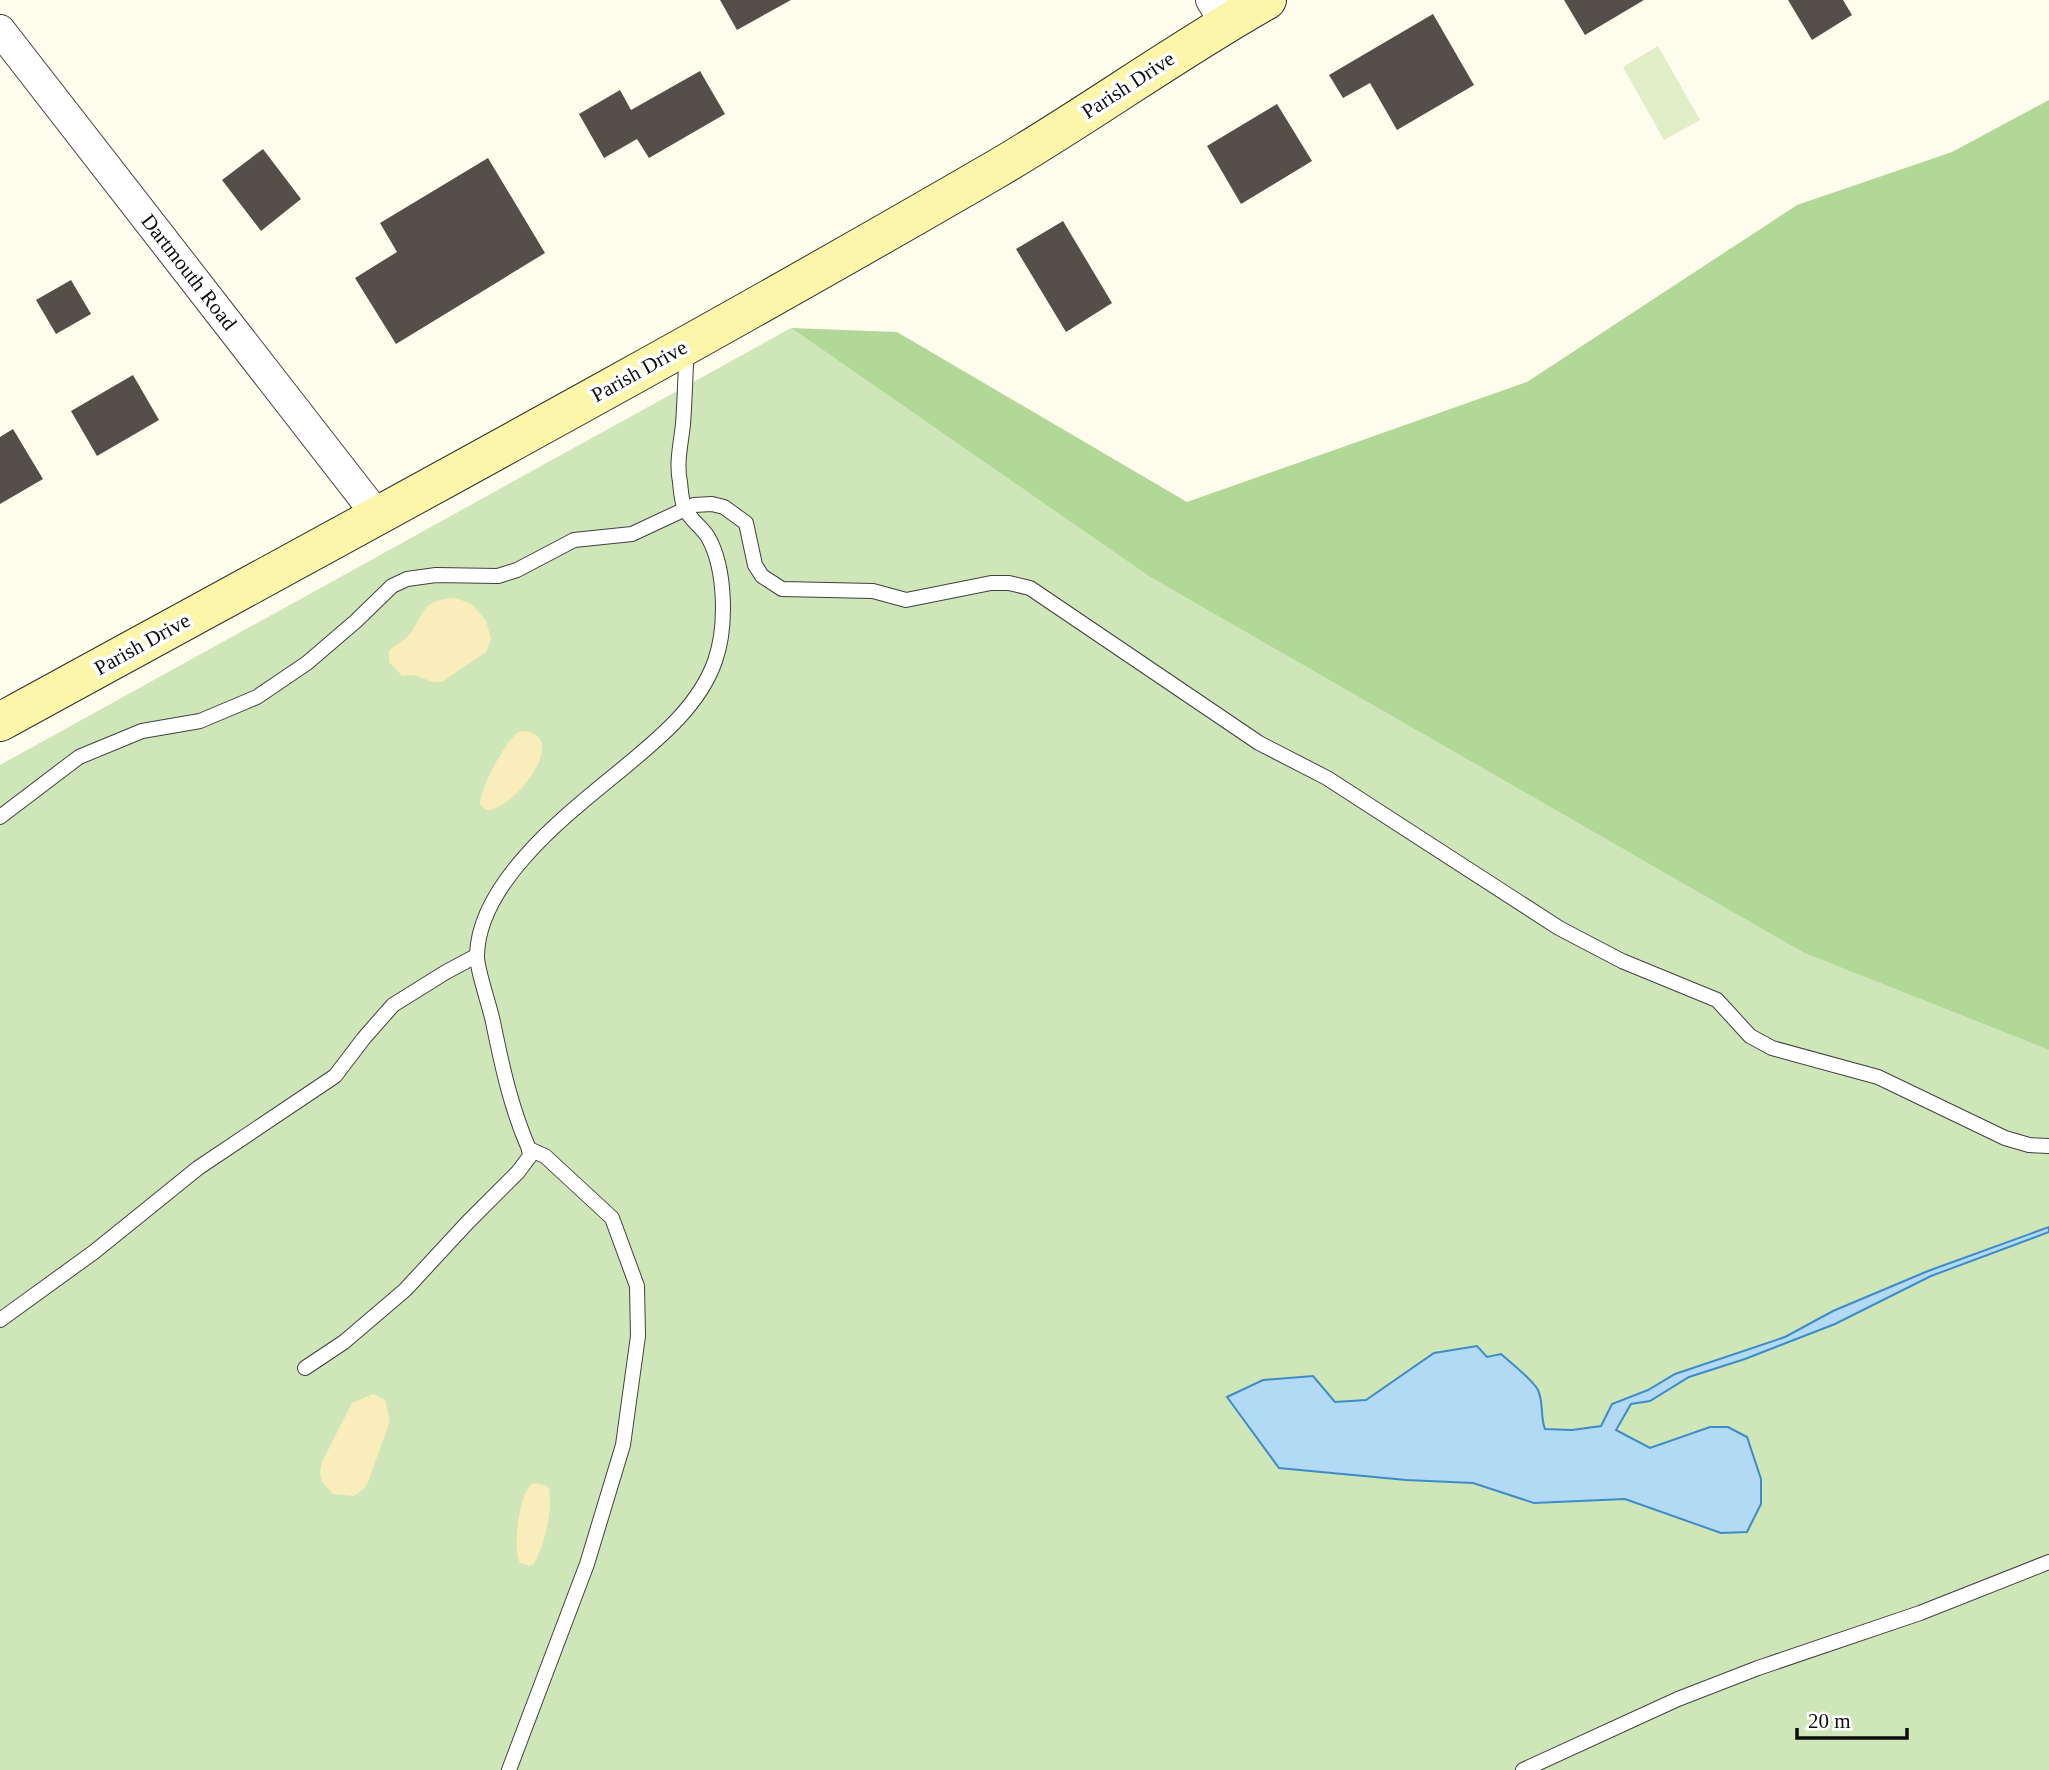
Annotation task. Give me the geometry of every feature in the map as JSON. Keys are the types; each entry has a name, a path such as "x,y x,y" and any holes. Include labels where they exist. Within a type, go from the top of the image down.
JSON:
{"street":[{"name":"Parish Drive","path":"0,722 687,344 997,169 1218,12 1266,0"},
{"name":"Dartmouth Road","path":"0,30 377,515"}],"lane":[{"path":"305,1368 344,1342 405,1290 518,1172 530,1156 517,1123 476,956 484,921 504,881 571,811 645,750 682,714 702,689 715,662 722,636 723,607 716,552 706,534 685,509 678,459 687,344"},
{"path":"0,817 79,757 142,731 200,721 257,697 307,663 392,586 423,576 498,576 517,570 574,540 632,534 694,505 712,504 724,507 746,523 754,565 762,576 782,589 863,590 906,600 991,583 1009,583 1030,588 1259,743 1327,778 1559,928 1622,961 1717,1000 1750,1036 1772,1048 1878,1077 2005,1138 2049,1146"},
{"path":"0,1320 94,1252 198,1168 335,1076 394,1005 476,956"},
{"path":"509,1770 569,1613 609,1494 623,1445 638,1336 637,1286 612,1218 545,1156 529,1149"},
{"path":"1523,1770 1678,1699 1758,1668 1920,1613 2049,1562"}],"green space":[{"path":"1658,46 1700,120 1664,140 1623,67"},
{"path":"2049,100 2049,1050 1804,953 1150,577 791,328 897,332 1187,502 1527,382 1797,205 1952,152"},
{"path":"791,328 1150,577 1804,953 2049,1050 2049,1770 0,1770 0,765"}],"sand":[{"path":"455,598 472,604 486,621 491,639 486,652 442,682 433,682 414,675 402,676 389,662 389,651 408,636 430,604"},
{"path":"521,731 536,735 542,745 541,758 523,787 497,808 486,810 480,804 489,776 509,742"},
{"path":"373,1394 385,1400 390,1421 368,1482 364,1489 354,1496 333,1494 322,1482 322,1462 352,1403"},
{"path":"533,1483 549,1488 550,1507 542,1546 534,1564 529,1566 520,1563 517,1533 524,1497"}],"water":[{"path":"2049,1227 2049,1232 1931,1276 1835,1324 1745,1359 1689,1377 1650,1401 1631,1404 1616,1430 1650,1448 1710,1427 1728,1427 1747,1437 1761,1479 1761,1504 1747,1532 1721,1533 1625,1499 1534,1503 1473,1483 1406,1480 1279,1468 1227,1397 1263,1380 1313,1376 1335,1402 1366,1400 1434,1353 1477,1346 1487,1357 1501,1354 1535,1386 1540,1395 1545,1429 1572,1430 1601,1426 1612,1404 1648,1390 1675,1374 1785,1337 1833,1311 1928,1271"}],"building":[{"path":"720,0 791,0 737,30"},
{"path":"1564,0 1644,0 1585,35"},
{"path":"1788,0 1843,0 1852,15 1812,40"},
{"path":"1433,14 1474,85 1397,130 1370,83 1343,98 1329,75"},
{"path":"700,71 725,114 649,158 637,139 604,158 579,114 620,90 631,110"},
{"path":"1277,104 1312,161 1241,204 1207,146"},
{"path":"263,149 301,199 261,231 222,180"},
{"path":"488,158 545,253 396,344 355,278 397,252 380,223"},
{"path":"1063,221 1112,303 1066,332 1016,249"},
{"path":"71,280 91,314 56,334 36,300"},
{"path":"133,375 159,420 97,456 71,411"},
{"path":"13,429 43,479 0,504 0,437"}]}
